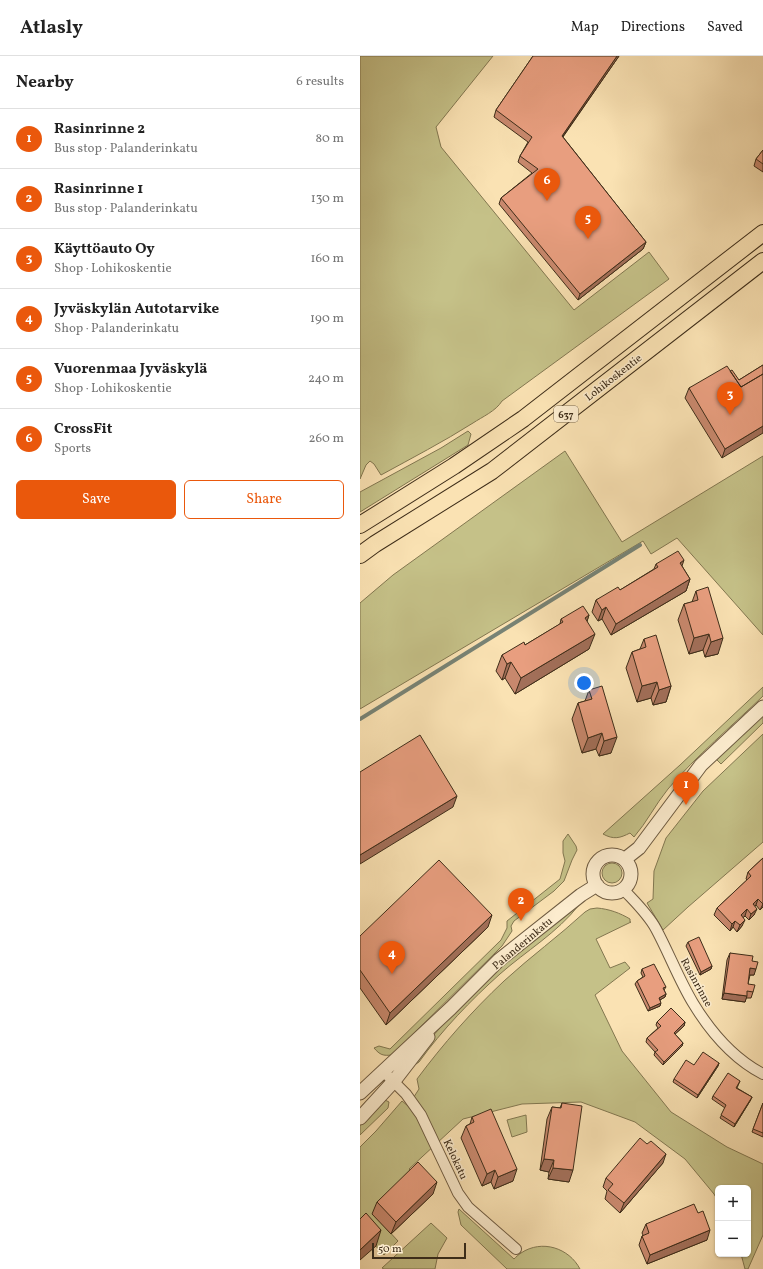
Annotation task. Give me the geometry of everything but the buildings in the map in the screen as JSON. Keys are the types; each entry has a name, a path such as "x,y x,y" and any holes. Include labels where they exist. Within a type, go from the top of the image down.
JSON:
{"main road":[{"name":"Lohikoskentie","path":"360,525 454,466 523,419 763,233"},
{"name":"Lohikoskentie","path":"360,555 492,471 763,261"}],"street":[{"path":"625,859 639,848 701,765 763,707"},
{"path":"612,855 625,859 628,863 631,874 630,880 623,889 618,892 607,892 597,885 594,880 594,869 600,859 612,855"},
{"name":"Palanderinkatu","path":"360,1093 451,1008 499,960 578,896 597,885"},
{"name":"Rasinrinne","path":"623,889 640,906 656,928 692,1003 707,1024 734,1054 763,1074"},
{"name":"Palanderinkatu","path":"360,1118 394,1081 451,1008"},
{"name":"Kelokatu","path":"383,1071 406,1094 421,1114 458,1193 468,1207 516,1249"}],"shaded area":[{"path":"360,56 493,56 436,127 441,147 574,310 649,252 669,279 502,401 489,414 381,475 374,464 370,461 366,465 360,479"},
{"path":"468,431 471,434 468,445 360,512 360,492 441,448"},
{"path":"565,451 622,542 763,456 763,635 677,538 651,554 643,541 360,709 360,603 393,575"},
{"path":"763,687 763,696 702,753 668,789 634,837 630,833 617,838 603,834 680,765"},
{"path":"763,715 763,723 721,764 716,759"},
{"path":"763,734 763,842 663,930 647,903 653,899 654,871 666,838 703,791"},
{"path":"568,834 577,850 564,881 554,891 514,921 511,926 512,931 502,946 392,1055 384,1055 378,1052 374,1048 379,1046 390,1049 501,940 507,928 507,921 560,879 565,861 563,841"},
{"path":"612,863 619,866 622,873 619,880 612,883 605,880 602,873 605,866"},
{"path":"578,903 579,905 561,924 478,994 447,1027 416,1064 414,1061 424,1046 469,995 499,966"},
{"path":"590,909 606,909 630,919 631,922 596,939 610,968 625,962 630,968 595,995 622,1051 671,1112 727,1147 763,1164 763,1235 748,1269 745,1269 742,1257 751,1257 751,1185 715,1185 715,1196 685,1159 635,1122 581,1102 522,1104 463,1119 409,1169 414,1174 373,1214 398,1241 384,1255 360,1229 360,1147 402,1101 408,1106 419,1089 417,1079 469,1016 514,972"},
{"path":"385,1100 389,1102 388,1108 360,1135 360,1125"},
{"path":"526,1115 527,1132 512,1137 507,1120"},
{"path":"459,1209 514,1259 529,1249 546,1246 562,1251 575,1262 580,1269 507,1269 461,1225 458,1212"},
{"path":"431,1223 447,1238 438,1254 435,1269 382,1268"}],"waterway":[{"path":"360,719 640,545"}],"place":[{"name":"CrossFit","path":"547,201"},
{"name":"Vuorenmaa Jyväskylä","path":"588,239"},
{"name":"Käyttöauto Oy","path":"730,415"},
{"name":"Rasinrinne 2","path":"686,805"},
{"name":"Rasinrinne 1","path":"521,921"},
{"name":"Jyväskylän Autotarvike","path":"392,974"}]}
